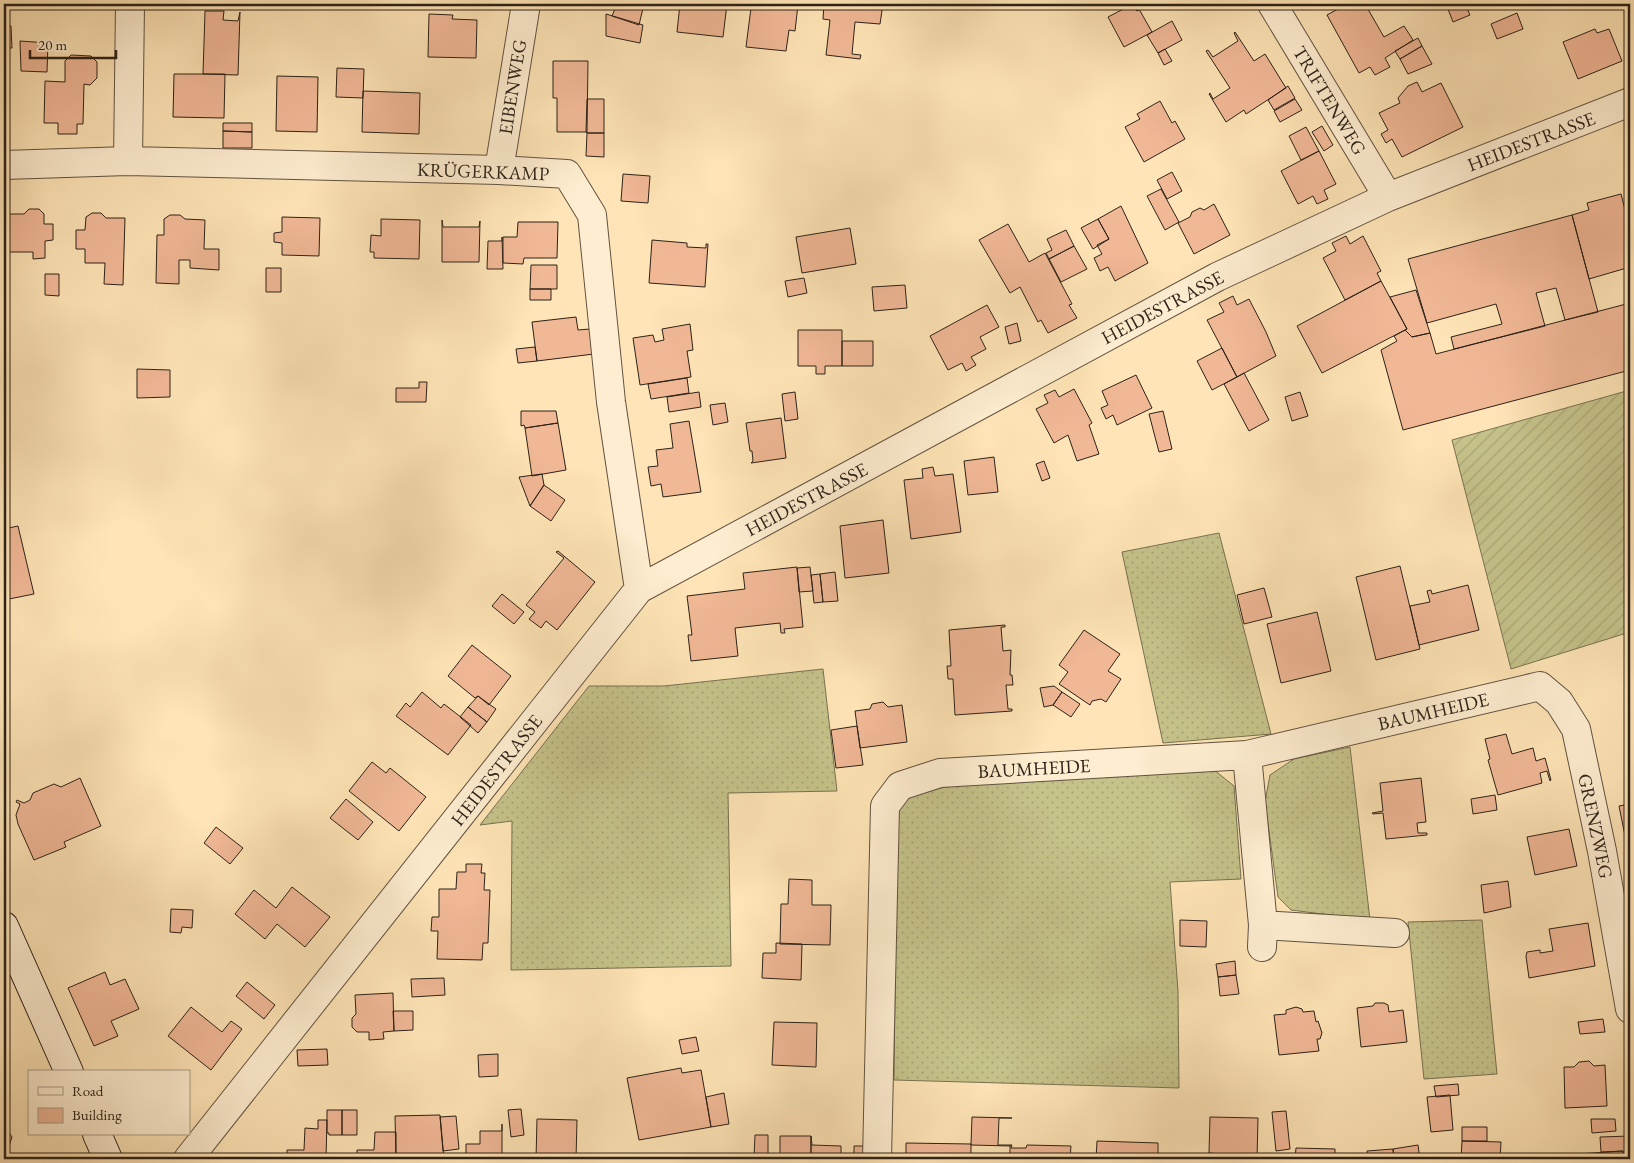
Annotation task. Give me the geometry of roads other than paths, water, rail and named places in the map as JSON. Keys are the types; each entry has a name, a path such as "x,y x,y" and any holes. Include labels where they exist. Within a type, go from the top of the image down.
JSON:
{"street":[{"path":"128,161 130,4"},
{"name":"EIBENWEG","path":"499,170 526,4"},
{"name":"TRIFTENWEG","path":"1272,4 1388,197"},
{"name":"HEIDESTRASSE","path":"188,1159 638,589 1217,277 1388,197 1630,102"},
{"name":"KRÜGERKAMP","path":"4,165 128,161 499,170 567,174 592,215 612,402 638,589"},
{"name":"BAUMHEIDE","path":"877,1159 885,806 900,786 940,774 1247,755 1540,686"},
{"name":"GRENZWEG","path":"1540,686 1559,702 1576,729 1602,851 1630,1009"},
{"path":"1247,755 1262,936 1395,933"},
{"path":"4,926 68,1070"},
{"path":"98,1136 108,1159"}]}
